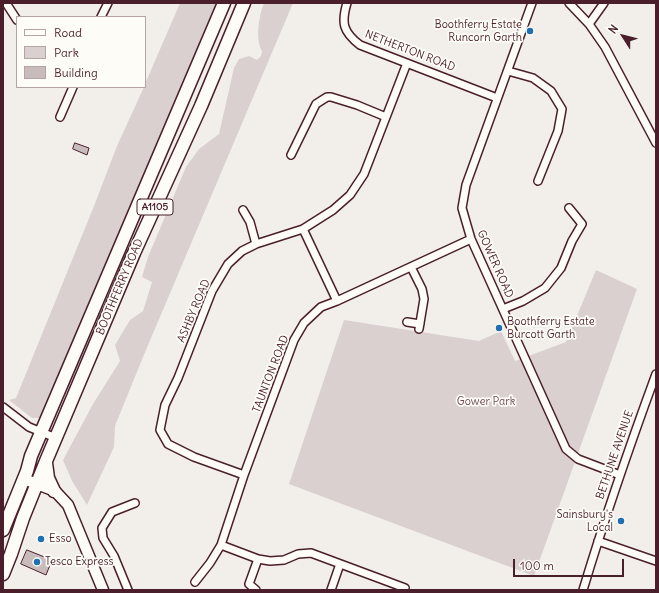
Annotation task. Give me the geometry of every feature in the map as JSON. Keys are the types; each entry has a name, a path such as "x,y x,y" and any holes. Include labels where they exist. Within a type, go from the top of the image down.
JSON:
{"main road":[{"name":"BOOTHFERRY ROAD","path":"3,530 41,432 224,3"},
{"name":"BOOTHFERRY ROAD","path":"3,574 46,460 134,253 201,106 244,3"},
{"path":"184,99 201,106"},
{"path":"46,460 48,478 54,490"}],"street":[{"path":"6,3 16,18"},
{"path":"102,16 108,3"},
{"name":"NETHERTON ROAD","path":"347,3 343,17 344,25 353,39 360,45 497,98"},
{"name":"GOWER ROAD","path":"532,3 466,185 462,208 471,239 566,449 578,459 620,475"},
{"path":"569,3 589,24 605,47 656,144"},
{"path":"589,24 604,3"},
{"name":"ASHBY ROAD","path":"244,476 168,444 160,430 165,405 178,378 212,291 228,264 242,251 256,244 303,229 333,210 350,195 364,174 407,63"},
{"path":"508,71 533,78 551,91 562,109 558,131 538,181"},
{"path":"60,117 72,88"},
{"path":"291,155 316,104 327,97 357,105 386,116"},
{"path":"503,309 522,301 545,288 562,268 572,241 582,224 569,208"},
{"path":"243,210 250,222 256,244"},
{"path":"303,229 337,301"},
{"name":"TAUNTON ROAD","path":"195,582 210,563 221,545 244,476 294,340 304,323 321,307 471,239"},
{"path":"407,322 420,326 424,299 422,289 412,267"},
{"name":"BETHUNE AVENUE","path":"583,590 620,475 656,374"},
{"path":"3,406 29,427 56,438"},
{"path":"24,479 54,490 68,505 103,590"},
{"path":"128,590 114,556 103,538 102,528 112,512 135,502"},
{"path":"598,541 656,561"},
{"path":"221,545 258,559 270,561 284,560 298,554 311,553 406,590"},
{"path":"256,590 248,584 258,559"},
{"path":"331,590 340,564"}],"green space":[{"path":"180,3 217,3 42,418 32,418 9,400 16,398 117,146 144,88 146,88 146,82"},
{"path":"264,3 293,3 143,357 115,426 114,447 87,505 72,481 63,460 93,404 120,361 115,345 130,320 143,311 152,282 142,277 148,257 186,167 199,149 219,134 234,68 239,59 249,56 257,60 261,56 262,51 259,41 258,27"},
{"name":"Gower Park","path":"596,270 637,289 534,576 289,484 344,320 479,341 501,331 515,361 566,342"}],"building":[{"path":"75,143 89,148 87,155 73,149"},
{"name":"Tesco Express","path":"27,550 52,560 46,575 21,564"}],"place":[{"name":"Boothferry Estate Runcorn Garth","path":"530,31"},
{"name":"Boothferry Estate Burcott Garth","path":"499,328"},
{"name":"Sainsbury's Local","path":"621,521"},
{"name":"Esso","path":"41,539"},
{"name":"Tesco Express","path":"37,562"}]}
